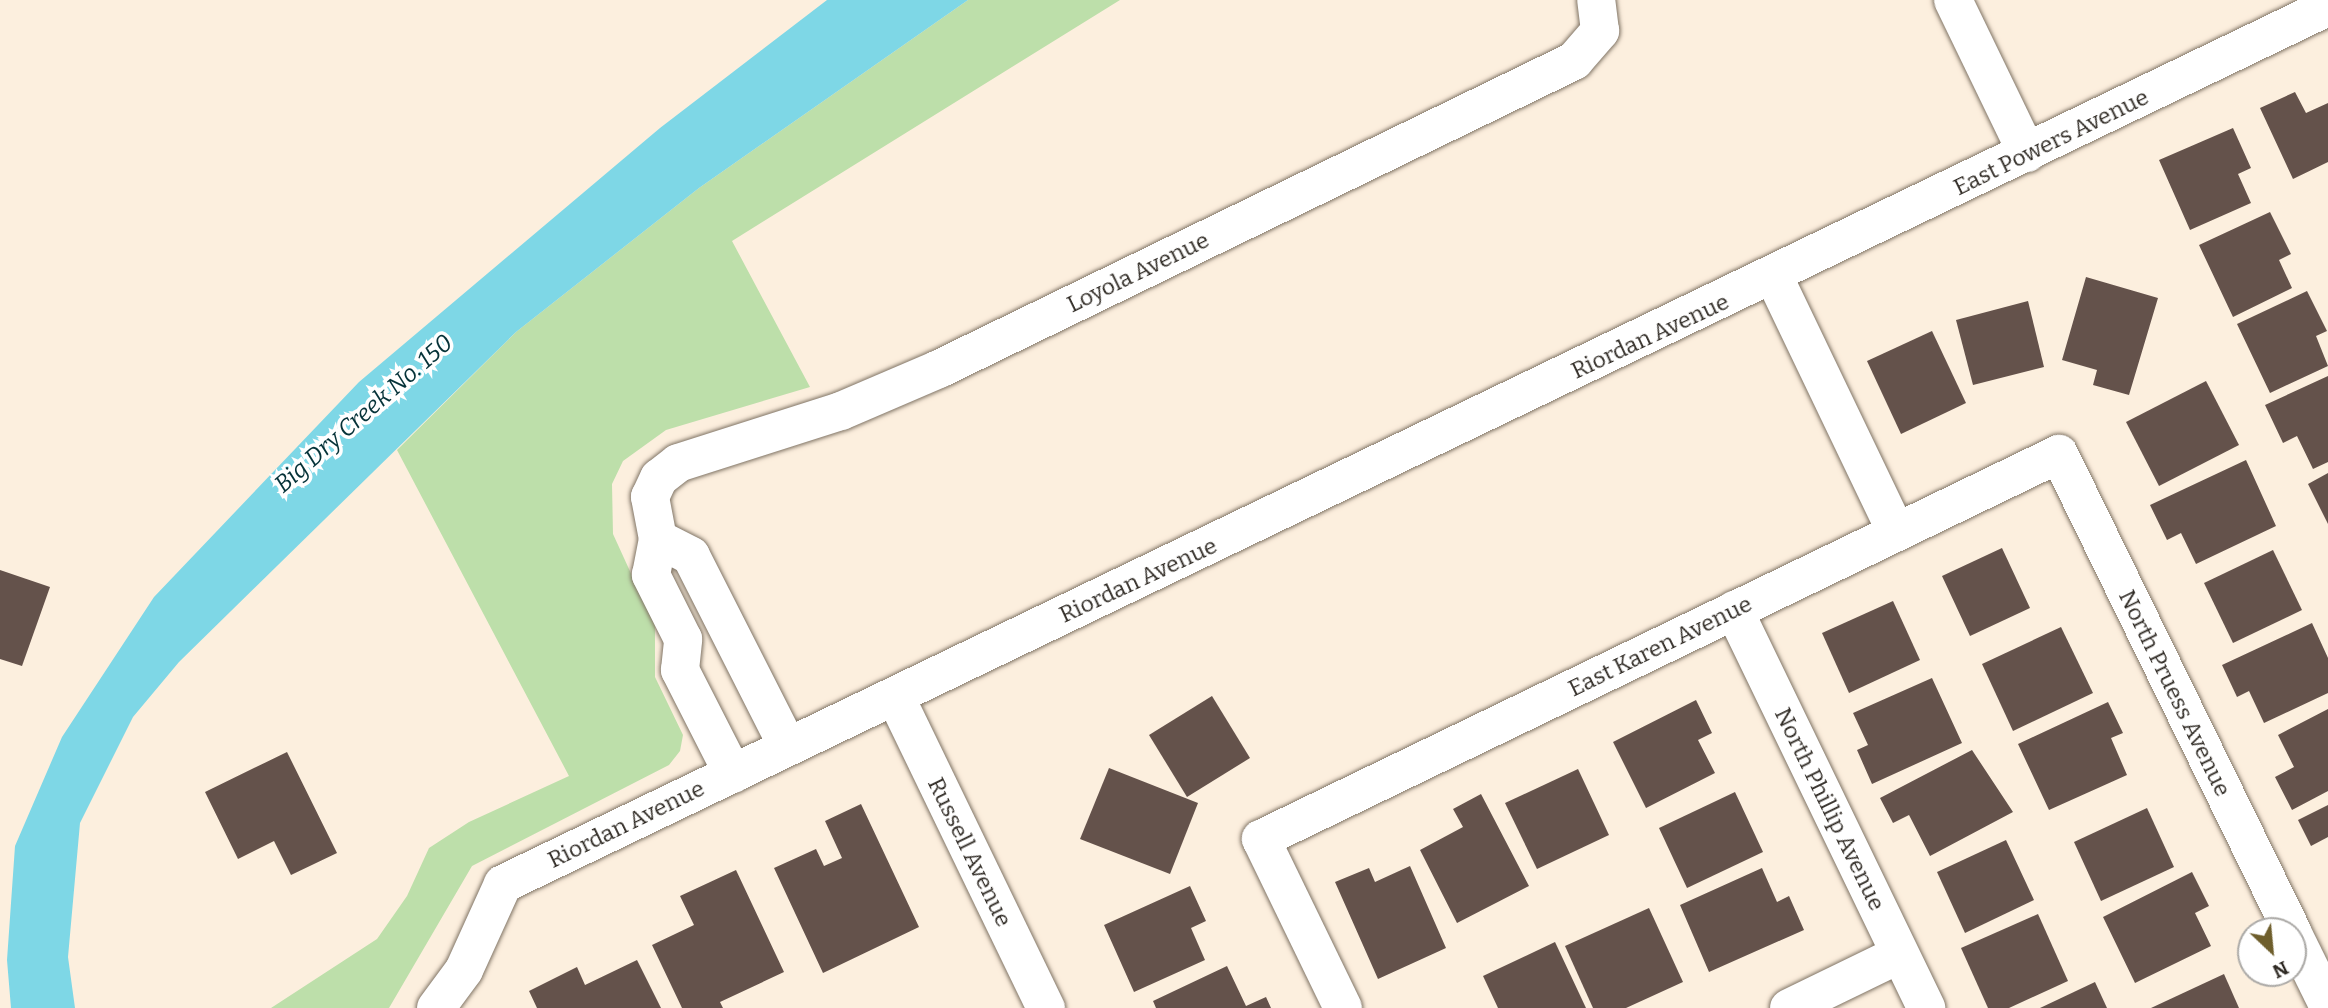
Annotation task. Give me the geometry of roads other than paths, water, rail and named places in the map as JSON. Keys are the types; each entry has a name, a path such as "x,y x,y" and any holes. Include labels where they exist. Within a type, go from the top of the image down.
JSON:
{"street":[{"path":"1953,0 2027,153"},
{"name":"East Powers Avenue","path":"1774,277 2328,7"},
{"name":"Loyola Avenue","path":"658,539 650,497 659,478 678,463 841,411 939,369 1574,61 1598,16"},
{"path":"1774,277 1896,532"},
{"name":"Riordan Avenue","path":"436,1008 464,970 503,884 1774,277"},
{"name":"East Karen Avenue","path":"1343,1008 1261,839 2059,454"},
{"name":"North Pruess Avenue","path":"2059,454 2285,917"},
{"path":"733,774 680,670 682,639 651,575 658,539 691,556 788,747"},
{"name":"North Phillip Avenue","path":"1734,610 1926,1008"},
{"path":"682,639 722,620"},
{"name":"Russell Avenue","path":"895,696 1046,1008"},
{"path":"1789,1008 1900,954"},
{"name":"North Pruess Avenue","path":"2307,962 2328,1005"}],"water":[{"name":"Big Dry Creek No. 150","path":"827,0 968,0 699,188 516,332 179,662 133,717 80,823 68,957 75,1008 11,1008 7,960 15,846 62,737 154,597 359,382 660,128"}]}
